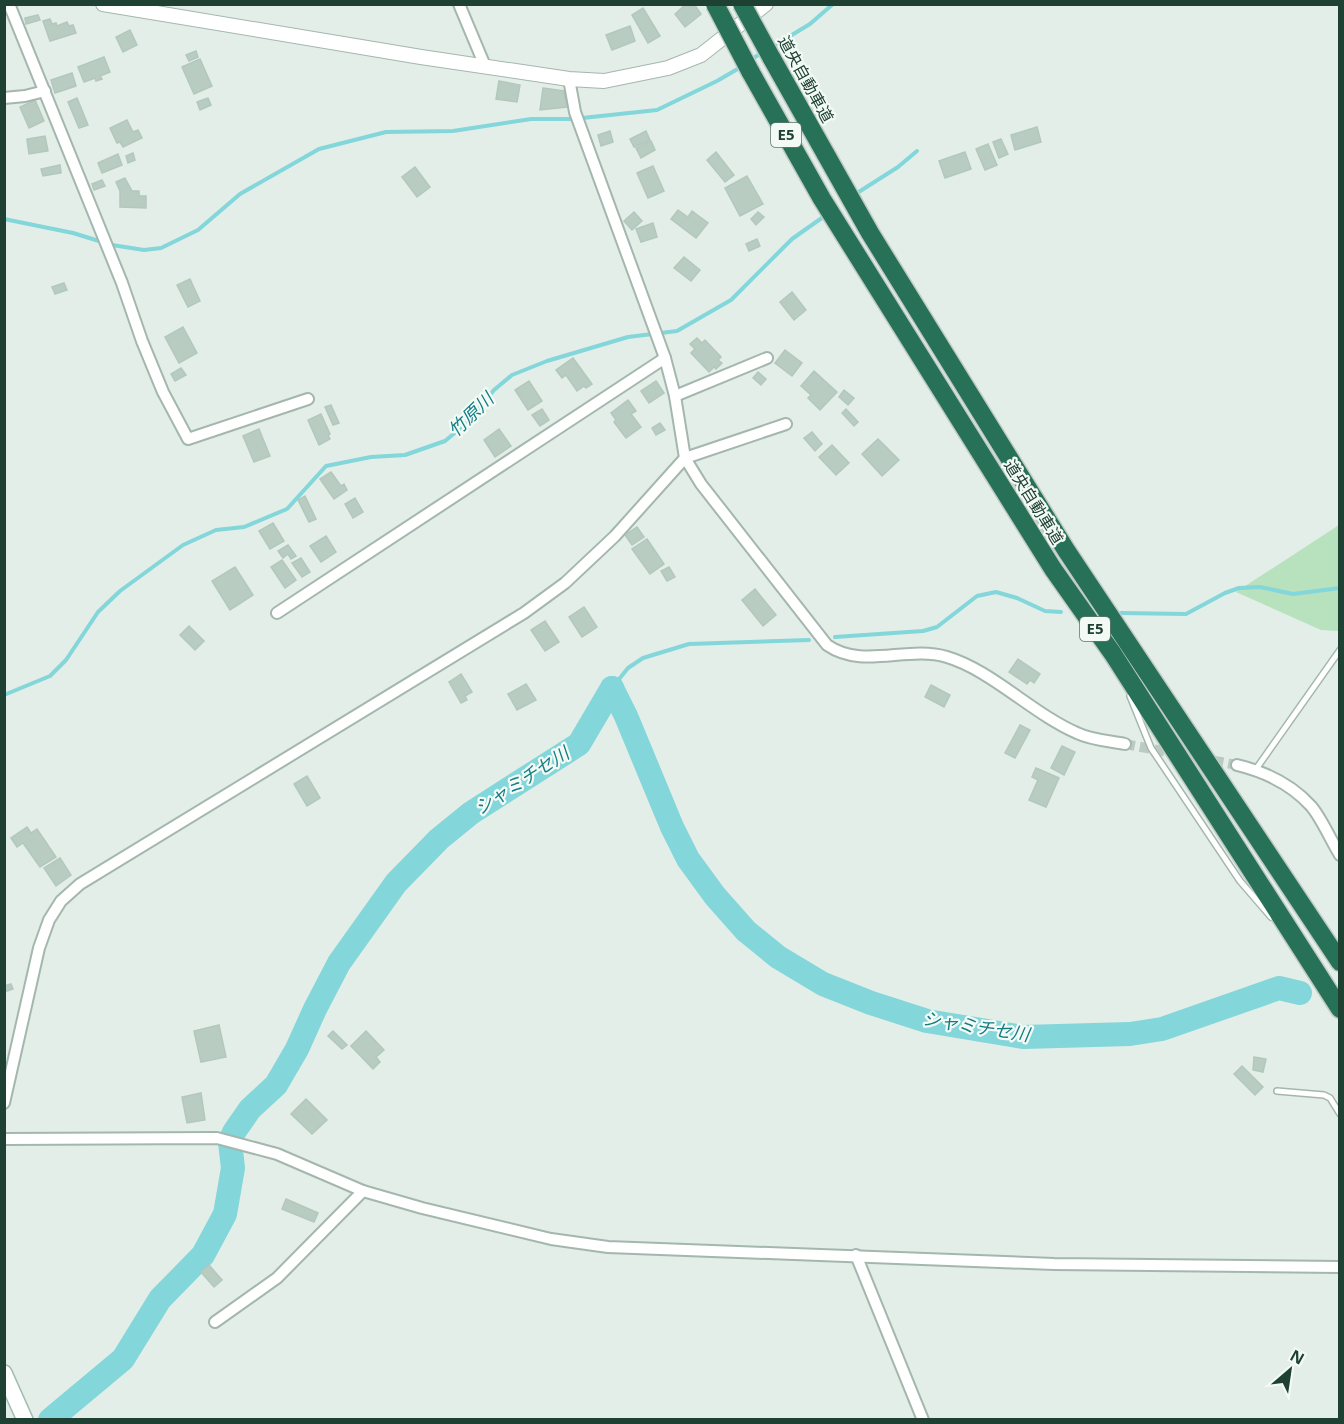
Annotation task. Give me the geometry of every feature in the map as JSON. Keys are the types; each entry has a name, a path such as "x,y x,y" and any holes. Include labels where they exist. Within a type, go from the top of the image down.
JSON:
{"highway":[{"name":"道央自動車道","path":"715,4 750,71 852,249 1053,569 1113,654 1340,1008"},
{"name":"道央自動車道","path":"742,4 870,233 1066,550 1340,962"},
{"path":"1291,887 1340,956"},
{"path":"1313,969 1340,1025"}],"main road":[{"path":"4,1373 26,1419"}],"street":[{"path":"9,4 122,283 150,362 188,439 308,399"},
{"path":"104,4 421,57 569,79 604,81 668,68 700,55 766,4"},
{"path":"459,4 485,66"},
{"path":"569,79 575,112 665,358 675,396 685,458 700,484 827,645 840,654 857,657 924,653 946,657 970,666 1078,734 1125,744"},
{"path":"4,98 45,91"},
{"path":"277,613 665,358"},
{"path":"675,396 767,358"},
{"path":"4,1103 39,948 48,920 61,901 80,884 524,613 565,583 615,536 685,458 786,424"},
{"path":"1238,765 1256,770 1286,784 1312,807 1340,855"},
{"path":"4,1139 217,1138 277,1154 363,1191 422,1208 552,1239 608,1247 1066,1264 1340,1267"},
{"path":"215,1322 277,1278 363,1191"},
{"path":"856,1255 923,1419"}],"lane":[{"path":"1256,770 1340,650"},
{"path":"1277,1091 1324,1095 1330,1098 1340,1113"}],"green space":[{"path":"1339,525 1339,631 1321,630 1236,592"}],"building":[{"path":"686,4 694,4 701,14 685,27 675,14"},
{"path":"643,8 660,36 648,43 632,15"},
{"path":"38,15 40,20 26,24 25,18"},
{"path":"50,19 52,24 56,23 57,26 67,22 69,26 73,25 76,33 50,41 43,21"},
{"path":"630,26 635,41 612,50 606,35"},
{"path":"130,30 137,45 123,52 116,37"},
{"path":"196,51 198,57 189,61 186,55"},
{"path":"104,57 110,72 100,76 102,79 96,81 95,78 84,82 78,67"},
{"path":"200,59 212,86 194,94 182,67"},
{"path":"72,73 76,86 55,93 51,80"},
{"path":"499,81 520,85 517,102 496,99"},
{"path":"543,88 564,91 567,107 540,110"},
{"path":"77,98 88,125 79,128 68,102"},
{"path":"208,98 211,105 200,110 197,102"},
{"path":"35,100 44,121 29,128 20,107"},
{"path":"127,120 133,132 138,130 142,138 123,147 120,142 117,143 110,128"},
{"path":"1037,127 1041,142 1015,150 1011,135"},
{"path":"610,131 613,142 601,146 598,135"},
{"path":"646,131 650,140 634,147 630,139"},
{"path":"45,136 48,151 29,154 27,139"},
{"path":"1001,139 1008,154 999,158 993,142"},
{"path":"651,141 655,150 641,158 636,148"},
{"path":"988,144 997,165 985,170 976,149"},
{"path":"716,152 734,175 725,182 707,160"},
{"path":"965,152 971,169 945,178 939,161"},
{"path":"133,153 135,160 128,163 126,156"},
{"path":"118,154 122,165 102,173 98,163"},
{"path":"60,165 61,173 43,176 41,169"},
{"path":"653,166 664,191 648,198 637,173"},
{"path":"415,167 430,187 417,197 402,177"},
{"path":"747,176 763,204 740,216 725,188"},
{"path":"125,178 132,191 139,191 139,196 146,196 146,208 120,207 120,191 116,182"},
{"path":"102,180 105,186 94,190 92,184"},
{"path":"678,210 688,217 692,211 708,223 696,238 671,219"},
{"path":"634,212 642,221 632,230 624,221"},
{"path":"758,212 764,217 756,225 751,219"},
{"path":"653,223 657,237 641,242 636,229"},
{"path":"757,239 760,246 749,251 746,244"},
{"path":"684,257 700,270 691,281 674,268"},
{"path":"190,279 200,301 188,307 177,285"},
{"path":"64,283 67,290 55,294 52,287"},
{"path":"792,292 806,310 794,320 780,302"},
{"path":"183,327 197,353 179,363 165,337"},
{"path":"697,338 702,343 705,340 721,357 718,360 722,363 716,369 714,367 709,372 691,353 695,349 690,344"},
{"path":"785,350 802,363 792,376 775,363"},
{"path":"573,358 592,384 577,391 566,375 562,378 556,370"},
{"path":"181,368 186,375 175,381 171,374"},
{"path":"814,371 837,392 820,410 808,398 811,395 801,386"},
{"path":"758,372 766,379 761,385 753,378"},
{"path":"529,381 542,401 528,410 515,390"},
{"path":"656,381 664,393 649,403 641,391"},
{"path":"844,390 854,398 848,405 839,397"},
{"path":"628,400 636,411 631,414 641,427 626,438 614,422 616,420 611,413"},
{"path":"331,405 339,423 333,425 325,407"},
{"path":"542,409 549,420 540,426 532,415"},
{"path":"846,409 858,422 854,426 842,413"},
{"path":"321,414 330,439 319,445 308,420"},
{"path":"660,423 665,430 656,435 652,428"},
{"path":"259,429 270,456 254,462 243,436"},
{"path":"499,429 511,446 495,457 484,440"},
{"path":"812,432 822,444 815,451 804,438"},
{"path":"878,439 899,460 882,476 862,454"},
{"path":"832,445 849,463 836,475 819,457"},
{"path":"331,472 341,486 344,484 347,490 334,499 320,479"},
{"path":"305,496 316,519 309,522 298,500"},
{"path":"355,498 363,512 353,518 345,504"},
{"path":"273,523 284,541 270,549 259,531"},
{"path":"637,527 644,537 632,545 625,535"},
{"path":"326,536 336,552 321,562 310,546"},
{"path":"647,539 664,564 650,574 632,549"},
{"path":"288,545 296,556 291,559 288,554 283,558 278,551"},
{"path":"301,558 310,572 302,577 292,563"},
{"path":"282,560 296,580 285,588 271,567"},
{"path":"235,567 253,595 230,610 212,581"},
{"path":"669,567 675,577 667,581 661,571"},
{"path":"755,589 776,615 763,626 742,600"},
{"path":"584,607 597,627 582,637 569,617"},
{"path":"545,621 559,642 545,651 531,630"},
{"path":"189,626 204,641 195,650 180,635"},
{"path":"1018,659 1040,674 1034,683 1030,680 1027,684 1009,672"},
{"path":"461,674 472,692 465,696 467,700 461,703 449,682"},
{"path":"526,684 536,700 517,710 508,694"},
{"path":"931,685 950,695 944,707 925,697"},
{"path":"1020,725 1030,730 1015,758 1005,753"},
{"path":"1062,746 1075,752 1064,775 1051,768"},
{"path":"1036,768 1059,778 1046,807 1029,800 1038,780 1032,777"},
{"path":"307,776 320,798 307,806 294,784"},
{"path":"27,827 31,833 37,829 56,857 40,867 23,843 17,847 11,838"},
{"path":"60,858 71,875 56,886 44,868"},
{"path":"11,984 13,989 4,992 4,986"},
{"path":"219,1025 226,1057 201,1062 194,1031"},
{"path":"333,1031 347,1045 342,1049 328,1036"},
{"path":"366,1031 384,1050 376,1057 380,1062 373,1069 351,1046"},
{"path":"1254,1057 1266,1059 1263,1072 1253,1070"},
{"path":"1242,1066 1263,1087 1255,1095 1234,1074"},
{"path":"201,1093 205,1120 187,1123 182,1097"},
{"path":"306,1099 327,1120 312,1134 291,1114"},
{"path":"286,1199 318,1213 314,1222 282,1209"},
{"path":"209,1265 222,1280 214,1287 201,1272"}],"waterway":[{"path":"772,47 810,24 833,4"},
{"path":"749,61 763,52"},
{"path":"4,219 73,233 112,245 144,250 161,248 198,230 240,194 319,149 386,132 453,131 531,119 573,119 657,110 741,67"},
{"name":"竹原川","path":"854,195 898,167 917,151"},
{"name":"竹原川","path":"4,695 50,676 66,660 98,612 120,591 183,545 216,530 244,527 287,509 326,466 371,457 405,455 445,441 468,422 494,390 512,375 547,361 628,337 677,331 731,300 792,239 826,215"},
{"path":"1121,613 1186,614 1239,588 1260,587 1293,594 1340,588"},
{"path":"835,637 923,631 937,627 977,596 996,592 1017,598 1045,611 1061,612"},
{"path":"612,688 628,668 643,658 689,644 809,640"},
{"name":"シャミチセ川","path":"612,688 688,859 715,896 746,931 778,957 823,984 871,1003 927,1021 1023,1037 1130,1034 1162,1029 1279,988 1300,993"},
{"name":"シャミチセ川","path":"50,1420 123,1359 160,1299 203,1255 225,1214 233,1168 230,1142 234,1132 250,1109 276,1085 297,1049 339,963 396,883 439,839 471,813 579,744 612,688"}],"tunnel":[{"path":"1125,744 1237,765"}]}
